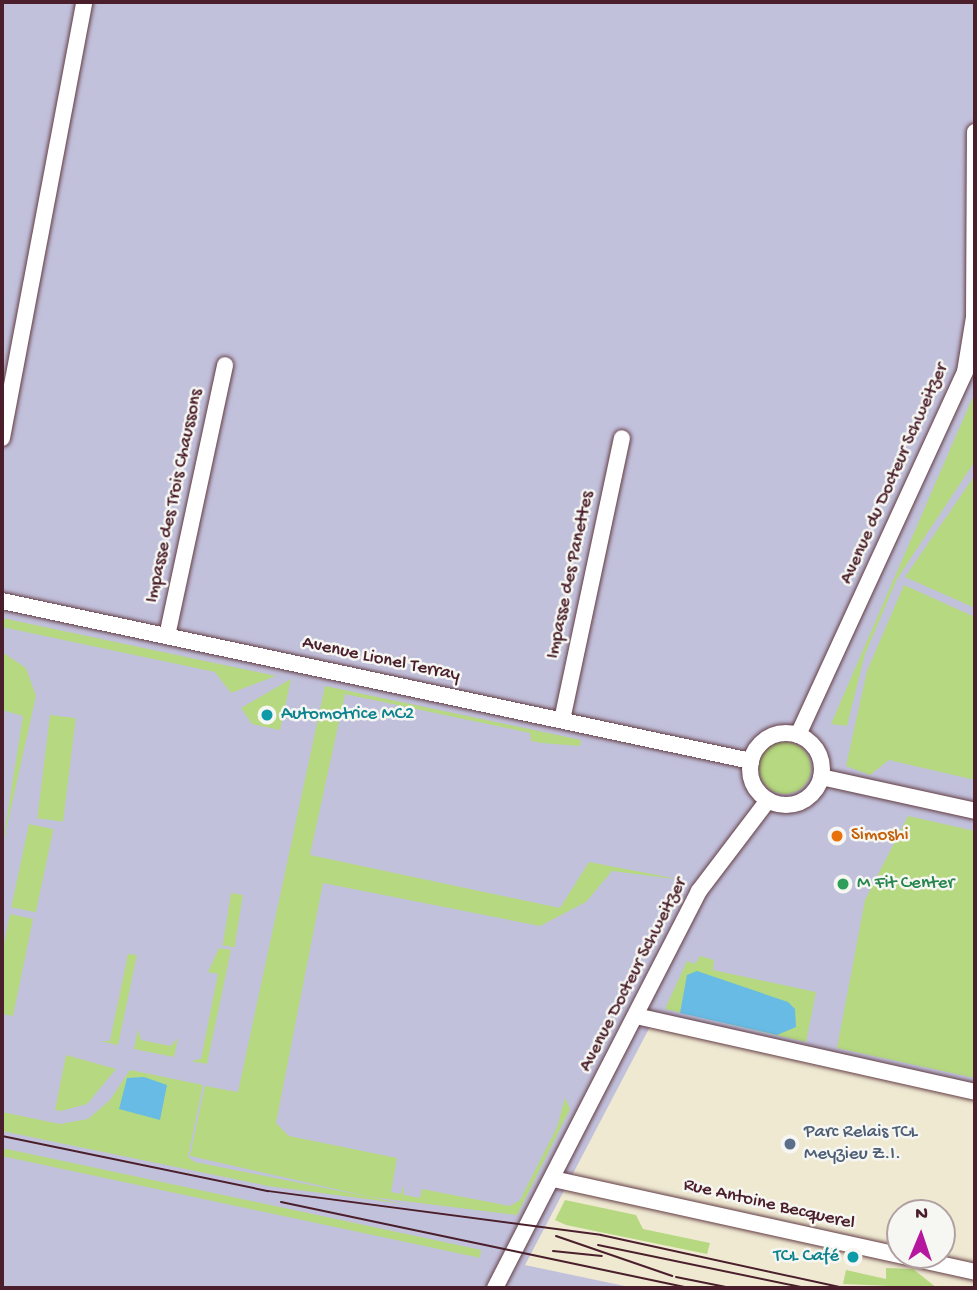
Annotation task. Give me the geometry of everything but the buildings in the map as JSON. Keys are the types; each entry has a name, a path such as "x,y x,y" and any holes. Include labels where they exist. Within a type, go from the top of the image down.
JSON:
{"street":[{"path":"2,438 84,2"},
{"name":"Avenue du Docteur Schweitzer","path":"798,735 965,372 974,317 975,132"},
{"name":"Impasse des Trois Chaussons","path":"167,636 225,365"},
{"name":"Impasse des Panettes","path":"562,720 622,438"},
{"name":"Avenue Lionel Terray","path":"2,601 751,761"},
{"path":"798,735 820,756 821,777 800,802 768,800 751,779 751,761 764,741 798,735"},
{"path":"821,777 975,811"},
{"name":"Avenue Docteur Schweitzer","path":"495,1288 699,891 768,800"},
{"path":"636,1016 975,1092"},
{"name":"Avenue Docteur Schweitzer","path":"501,1288 553,1179"},
{"name":"Rue Antoine Becquerel","path":"553,1179 975,1272"}],"shaded area":[{"path":"2,2 975,2 975,1090 653,1021 525,1265 634,1288 2,1288"}],"green space":[{"path":"975,392 975,461 897,579 865,654 847,726 831,724"},
{"path":"975,475 975,608 905,577"},
{"path":"904,585 975,617 975,780 889,760 870,775 846,766 867,671"},
{"path":"2,618 276,676 231,693 215,672 2,627"},
{"path":"2,652 26,668 36,696 2,848 23,716 2,710"},
{"path":"291,679 280,730 252,724 241,708"},
{"path":"325,686 581,740 580,746 531,741 530,733 345,694 310,855 560,908 589,862 683,880 612,871 586,902 540,926 323,883 276,1123 289,1136 397,1158 391,1192 401,1194 403,1185 404,1195 420,1198 422,1189 510,1206 520,1200 557,1127 565,1098 570,1109 517,1215 371,1197 190,1156 205,1086 238,1092"},
{"path":"50,715 76,718 63,821 37,818"},
{"path":"785,742 804,749 811,768 804,787 785,794 766,787 759,768 766,749"},
{"path":"908,816 975,831 975,1078 837,1048 865,900"},
{"path":"29,824 53,829 36,912 11,907"},
{"path":"231,893 243,895 235,947 223,945"},
{"path":"10,914 33,919 13,1016 2,1014 2,954"},
{"path":"219,948 231,950 207,1064 190,1061 201,1059 218,974 208,972"},
{"path":"128,954 137,955 118,1045 100,1041 110,1041"},
{"path":"700,956 714,960 713,970 816,992 806,1042 665,1009 687,961 695,964"},
{"path":"138,1029 141,1040 171,1046 178,1038 174,1057 134,1049"},
{"path":"66,1055 116,1069 87,1104 61,1111 55,1110"},
{"path":"130,1070 203,1085 188,1157 195,1162 405,1204 268,1186 2,1131 2,1112 60,1124 88,1119 110,1100"},
{"path":"2,1148 481,1250 480,1258 2,1156"},
{"path":"565,1200 636,1215 643,1229 710,1243 707,1254 566,1225 555,1220"},
{"path":"886,1269 913,1269 937,1288 843,1284 846,1270 886,1279"}],"water":[{"path":"697,971 788,1002 795,1009 796,1027 777,1035 680,1013 687,975"},
{"path":"144,1077 167,1085 160,1120 119,1109 127,1078"}],"tram line":[{"path":"2,1136 268,1191 601,1235 845,1288"},
{"path":"281,1202 688,1288"},
{"path":"556,1236 672,1276"},
{"path":"598,1245 805,1288"},
{"path":"553,1251 602,1256"},
{"path":"676,1277 731,1288"}],"place":[{"name":"Automotrice MC2","path":"267,715"},
{"name":"Simoshi","path":"837,836"},
{"name":"M Fit Center","path":"843,884"},
{"name":"Parc Relais TCL Meyzieu Z.I.","path":"790,1144"},
{"name":"TCL Café","path":"853,1257"}]}
